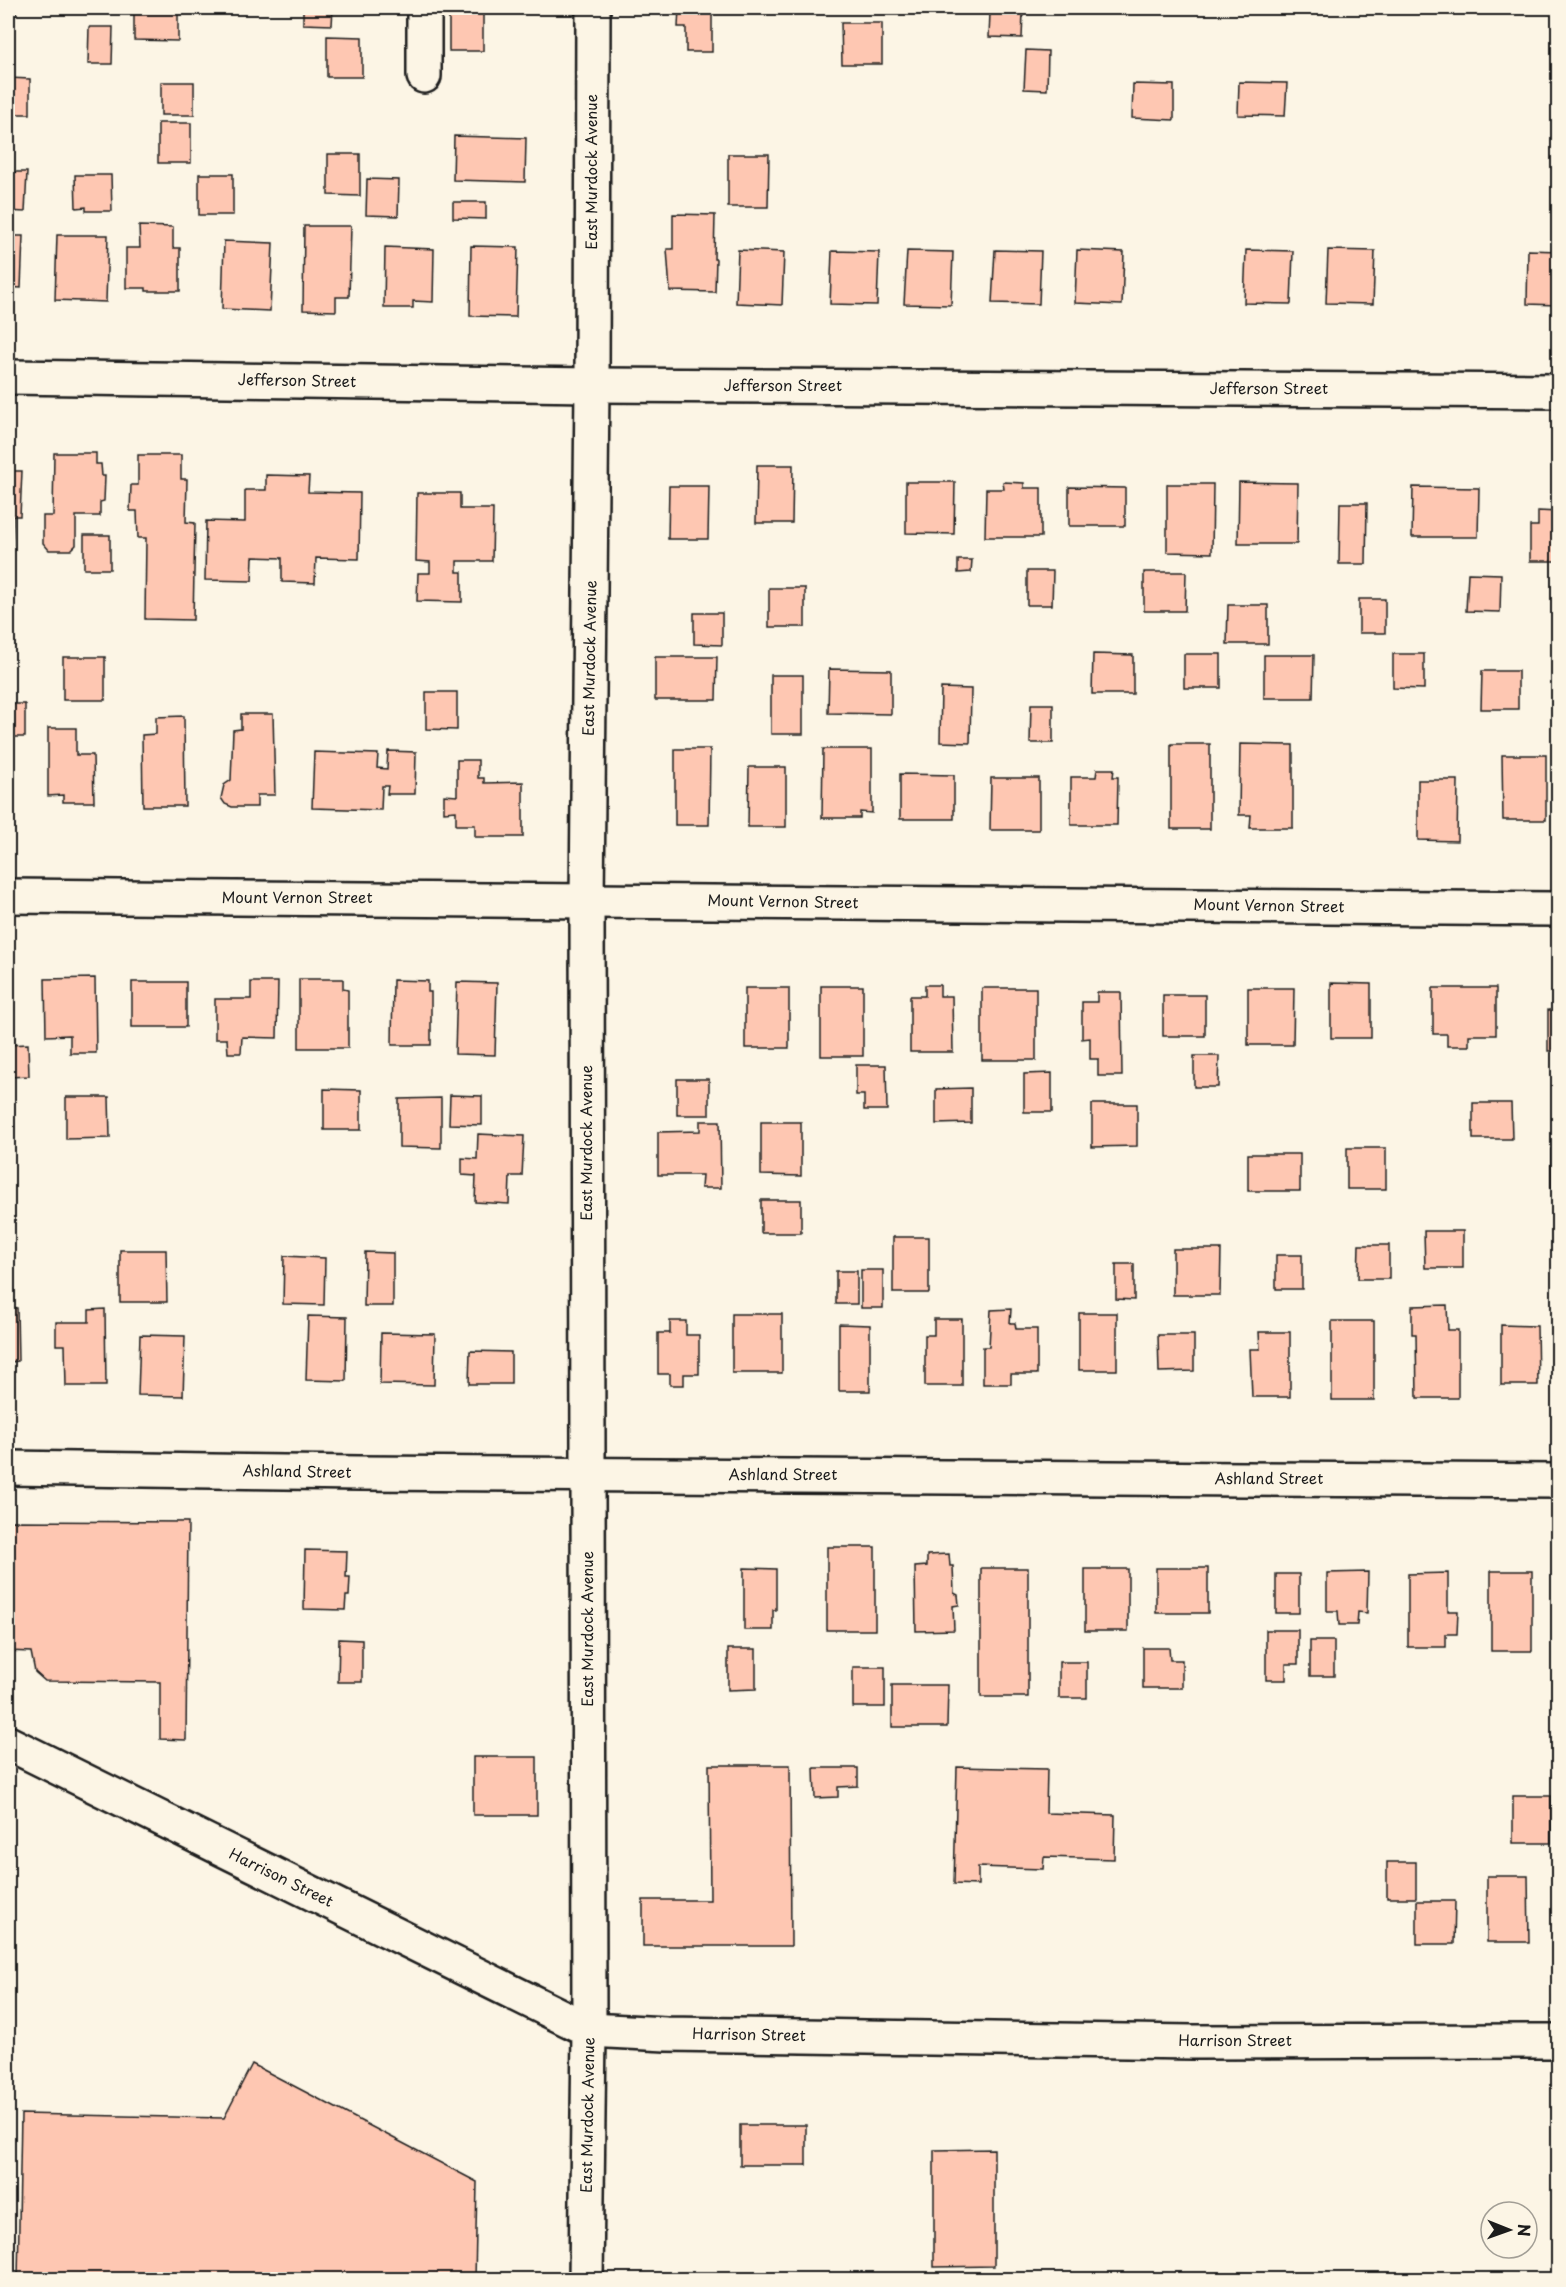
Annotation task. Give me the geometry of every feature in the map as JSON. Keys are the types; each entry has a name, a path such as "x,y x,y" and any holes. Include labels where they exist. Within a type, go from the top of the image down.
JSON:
{"street":[{"path":"424,8 424,76"},
{"name":"East Murdock Avenue","path":"586,2280 589,2030 587,900 592,385 592,8"},
{"name":"Jefferson Street","path":"8,377 592,385 1558,391"},
{"name":"Mount Vernon Street","path":"8,896 1558,909"},
{"name":"Ashland Street","path":"8,1468 359,1473 1558,1481"},
{"name":"Harrison Street","path":"8,1743 589,2030 666,2034 1193,2042 1558,2041"}],"building":[{"path":"8,8 16,8 16,14 8,14"},
{"path":"134,8 178,8 178,41 134,40"},
{"path":"303,8 333,8 332,25 303,24"},
{"path":"449,8 483,8 483,51 449,51"},
{"path":"679,8 712,8 712,52 686,52 686,27 678,27"},
{"path":"984,8 1029,8 1029,12 1023,12 1022,38 989,37 990,13 984,12"},
{"path":"841,23 882,23 882,64 842,64"},
{"path":"89,27 113,27 112,64 88,64"},
{"path":"327,36 362,37 362,77 327,77"},
{"path":"1026,50 1048,51 1047,90 1024,89"},
{"path":"8,78 30,79 30,114 8,114"},
{"path":"161,82 194,82 194,115 161,115"},
{"path":"1239,82 1287,83 1285,116 1238,115"},
{"path":"1133,84 1174,85 1174,120 1132,118"},
{"path":"158,123 191,123 191,163 158,163"},
{"path":"454,136 526,138 525,182 453,180"},
{"path":"328,154 360,154 360,196 328,195"},
{"path":"728,154 769,154 768,207 728,207"},
{"path":"8,172 27,172 25,212 8,211"},
{"path":"199,174 233,174 233,215 199,215"},
{"path":"75,175 111,175 112,211 86,211 86,207 76,208"},
{"path":"367,179 399,180 398,216 366,215"},
{"path":"453,202 486,202 486,219 453,218"},
{"path":"673,214 715,215 715,292 670,291 667,249 673,249"},
{"path":"139,226 173,227 173,248 180,248 180,291 146,291 146,288 126,288 126,248 140,248"},
{"path":"304,226 351,226 349,297 336,297 336,311 303,310"},
{"path":"57,235 108,235 106,302 55,300"},
{"path":"8,236 23,236 21,288 8,287"},
{"path":"224,241 273,243 270,311 222,309"},
{"path":"471,246 518,247 516,317 470,316"},
{"path":"385,247 434,249 433,302 413,301 413,308 384,308"},
{"path":"738,250 784,252 782,305 736,303"},
{"path":"995,250 1041,251 1039,304 992,303"},
{"path":"1077,250 1124,252 1122,305 1075,303"},
{"path":"1246,250 1293,251 1291,304 1244,303"},
{"path":"1328,250 1375,251 1373,304 1326,303"},
{"path":"1528,250 1558,251 1558,305 1527,304"},
{"path":"832,251 879,252 877,305 830,304"},
{"path":"907,251 953,252 951,305 904,304"},
{"path":"54,453 96,453 96,464 101,464 102,476 105,476 104,501 100,502 100,516 76,516 76,545 71,550 49,550 43,543 43,516 53,516"},
{"path":"138,455 181,455 181,479 187,479 186,522 195,523 193,620 145,619 146,538 138,538 137,511 130,511 131,485 138,485"},
{"path":"757,465 793,465 792,523 756,523"},
{"path":"8,471 22,471 20,516 13,516 12,549 8,548"},
{"path":"266,475 309,476 308,492 360,493 359,559 316,558 315,583 282,582 282,558 253,557 252,581 205,580 206,521 245,522 245,490 266,490"},
{"path":"906,482 955,482 954,534 906,533"},
{"path":"1003,482 1024,483 1024,488 1041,488 1041,537 985,537 986,489 1004,489"},
{"path":"1239,482 1298,483 1297,544 1238,544"},
{"path":"1167,484 1213,484 1212,553 1167,552"},
{"path":"669,486 709,486 708,539 668,539"},
{"path":"1069,487 1125,488 1125,526 1069,526"},
{"path":"1413,487 1479,488 1478,537 1412,537"},
{"path":"417,493 460,493 460,509 493,509 492,561 457,561 457,572 462,572 462,602 417,601 418,573 430,573 430,562 416,561"},
{"path":"1340,503 1367,503 1366,564 1339,564"},
{"path":"1538,511 1558,512 1558,561 1530,561 1530,526 1538,526"},
{"path":"84,535 110,535 110,569 84,569"},
{"path":"958,560 972,560 971,572 958,573"},
{"path":"1027,571 1053,571 1052,605 1027,605"},
{"path":"1144,572 1186,572 1185,611 1144,611"},
{"path":"1468,573 1501,574 1500,612 1466,611"},
{"path":"769,588 805,588 805,627 769,627"},
{"path":"1359,599 1385,599 1385,633 1359,633"},
{"path":"1228,605 1268,605 1268,644 1227,644"},
{"path":"694,613 722,613 722,645 694,644"},
{"path":"1093,654 1133,655 1133,694 1092,694"},
{"path":"1184,654 1221,654 1221,688 1184,688"},
{"path":"1393,654 1424,654 1424,689 1393,688"},
{"path":"1264,655 1314,655 1313,698 1264,698"},
{"path":"63,657 105,657 105,700 63,700"},
{"path":"655,657 717,657 716,700 655,700"},
{"path":"829,669 891,670 891,714 828,713"},
{"path":"1482,671 1518,671 1518,709 1481,709"},
{"path":"771,675 803,675 803,734 771,734"},
{"path":"941,688 971,689 970,743 940,742"},
{"path":"426,692 457,692 457,730 426,729"},
{"path":"8,704 25,704 25,737 8,737"},
{"path":"1031,704 1053,704 1053,743 1030,743"},
{"path":"241,714 273,714 275,795 257,795 257,807 232,807 225,804 221,798 224,785 231,780 233,730 241,729"},
{"path":"184,716 185,806 143,806 142,735 156,734 156,717"},
{"path":"48,728 76,728 76,755 93,755 94,802 63,802 63,795 48,796"},
{"path":"1171,744 1210,744 1210,829 1171,829"},
{"path":"1240,744 1293,745 1293,828 1250,828 1251,815 1239,815"},
{"path":"8,746 9,802 8,802"},
{"path":"675,749 710,749 709,825 675,825"},
{"path":"823,749 872,749 872,813 860,812 860,818 822,818"},
{"path":"388,751 416,752 415,794 387,794 388,786 382,786 381,810 312,808 314,752 378,754 377,768 387,769"},
{"path":"1502,755 1546,755 1546,820 1503,820"},
{"path":"457,760 478,760 478,778 484,778 484,783 523,782 523,837 475,837 475,825 456,825 456,811 444,812 444,795 457,796"},
{"path":"749,767 786,767 786,827 748,827"},
{"path":"1097,769 1114,769 1113,777 1118,777 1117,825 1071,825 1071,777 1096,777"},
{"path":"900,774 954,775 954,819 900,819"},
{"path":"991,778 1039,778 1039,830 990,830"},
{"path":"1418,780 1458,780 1457,841 1418,840"},
{"path":"10,977 11,1033 8,1033 8,978"},
{"path":"95,978 96,1053 70,1053 70,1035 46,1036 45,979"},
{"path":"299,979 343,979 343,989 348,990 348,1048 299,1048"},
{"path":"393,980 428,981 428,992 431,992 431,1045 392,1045"},
{"path":"132,982 186,982 186,1027 132,1027"},
{"path":"251,982 278,982 277,1038 242,1037 241,1053 228,1053 227,1039 215,1039 215,999 251,999"},
{"path":"457,982 497,983 495,1055 455,1054"},
{"path":"1331,983 1371,984 1371,1038 1331,1038"},
{"path":"925,985 940,985 940,996 952,996 953,1052 910,1052 910,996 925,996"},
{"path":"821,986 863,986 863,1056 821,1056"},
{"path":"745,988 789,988 789,1048 745,1048"},
{"path":"982,988 1036,988 1036,1060 982,1060"},
{"path":"1248,988 1294,988 1293,1045 1248,1045"},
{"path":"1433,988 1496,988 1496,1035 1469,1035 1469,1046 1447,1046 1447,1034 1433,1034"},
{"path":"1097,992 1121,992 1122,1076 1098,1076 1098,1059 1090,1059 1090,1038 1082,1039 1082,1002 1097,1002"},
{"path":"1163,995 1205,995 1205,1036 1163,1036"},
{"path":"1548,1010 1558,1010 1558,1051 1548,1051"},
{"path":"28,1044 29,1076 9,1077 8,1045"},
{"path":"1194,1056 1219,1056 1218,1087 1194,1087"},
{"path":"856,1065 886,1065 887,1110 864,1110 864,1095 856,1095"},
{"path":"1052,1073 1052,1112 1024,1112 1024,1074"},
{"path":"677,1079 709,1079 709,1115 677,1115"},
{"path":"971,1088 971,1123 936,1124 936,1089"},
{"path":"324,1089 361,1090 361,1130 324,1130"},
{"path":"450,1095 482,1096 482,1125 449,1124"},
{"path":"66,1097 109,1097 110,1138 66,1139"},
{"path":"441,1098 441,1148 399,1147 399,1099"},
{"path":"1473,1103 1511,1103 1512,1139 1473,1139"},
{"path":"1092,1104 1137,1104 1137,1146 1092,1147"},
{"path":"700,1121 720,1121 721,1188 701,1188 702,1175 658,1175 658,1132 700,1131"},
{"path":"761,1122 801,1122 801,1176 761,1175"},
{"path":"478,1134 524,1136 522,1176 510,1176 509,1204 475,1202 476,1176 462,1175 462,1158 477,1159"},
{"path":"1347,1148 1386,1148 1386,1189 1347,1189"},
{"path":"1551,1149 1558,1149 1558,1188 1551,1188"},
{"path":"1248,1154 1300,1154 1300,1191 1248,1191"},
{"path":"761,1200 801,1200 801,1233 761,1233"},
{"path":"1424,1231 1463,1231 1463,1268 1425,1268"},
{"path":"893,1237 929,1237 929,1293 893,1293"},
{"path":"1359,1245 1389,1245 1389,1279 1358,1279"},
{"path":"1173,1249 1221,1249 1220,1295 1173,1295"},
{"path":"120,1250 166,1250 167,1302 120,1302"},
{"path":"365,1252 393,1253 393,1306 364,1306"},
{"path":"1276,1255 1302,1255 1302,1289 1276,1289"},
{"path":"284,1256 325,1258 324,1305 283,1304"},
{"path":"1116,1264 1134,1264 1134,1300 1116,1299"},
{"path":"861,1270 883,1270 883,1308 861,1308"},
{"path":"836,1271 857,1271 857,1304 836,1304"},
{"path":"1447,1305 1448,1330 1458,1330 1458,1398 1417,1398 1416,1334 1412,1334 1412,1306"},
{"path":"8,1308 17,1308 18,1361 10,1362 10,1371 8,1371"},
{"path":"105,1309 106,1386 66,1386 65,1345 56,1345 56,1322 89,1322 89,1310"},
{"path":"1011,1309 1010,1323 1015,1323 1016,1329 1037,1329 1037,1374 1011,1374 1011,1384 983,1384 983,1347 989,1347 991,1310"},
{"path":"1079,1313 1117,1313 1117,1370 1079,1370"},
{"path":"732,1314 782,1314 782,1373 732,1373"},
{"path":"308,1316 347,1317 346,1381 306,1380"},
{"path":"934,1319 962,1319 962,1386 925,1386 925,1335 934,1335"},
{"path":"670,1321 686,1321 686,1335 699,1335 699,1374 684,1374 684,1385 670,1385 670,1374 658,1374 658,1333 670,1333"},
{"path":"1332,1321 1374,1321 1374,1400 1332,1400"},
{"path":"839,1324 870,1325 870,1391 839,1391"},
{"path":"1501,1325 1537,1326 1538,1385 1501,1385"},
{"path":"1259,1332 1290,1332 1290,1397 1252,1397 1250,1349 1260,1349"},
{"path":"381,1333 435,1334 434,1385 380,1384"},
{"path":"140,1335 185,1336 183,1396 138,1395"},
{"path":"1158,1335 1194,1335 1194,1371 1159,1372"},
{"path":"470,1351 511,1352 511,1384 469,1384"},
{"path":"8,1521 188,1522 186,1740 160,1739 160,1682 45,1681 35,1672 31,1652 8,1651"},
{"path":"827,1547 875,1547 875,1630 827,1630"},
{"path":"305,1550 347,1551 346,1577 350,1577 349,1596 346,1596 345,1610 304,1609"},
{"path":"949,1554 950,1566 953,1566 954,1593 958,1595 959,1605 953,1606 954,1630 916,1631 915,1567 927,1566 927,1555"},
{"path":"744,1568 776,1569 776,1610 773,1610 773,1630 744,1630"},
{"path":"981,1568 1028,1568 1028,1697 981,1697"},
{"path":"1156,1568 1208,1568 1208,1613 1156,1613"},
{"path":"1085,1569 1128,1569 1128,1631 1085,1631"},
{"path":"1491,1571 1532,1571 1532,1651 1491,1651"},
{"path":"1368,1572 1367,1613 1358,1612 1357,1625 1339,1625 1338,1611 1327,1611 1327,1573"},
{"path":"1448,1573 1448,1611 1458,1611 1457,1634 1446,1634 1446,1647 1408,1647 1408,1574"},
{"path":"1276,1574 1299,1574 1299,1613 1276,1613"},
{"path":"1266,1630 1298,1630 1298,1664 1286,1664 1286,1680 1266,1680"},
{"path":"339,1639 362,1640 362,1682 338,1682"},
{"path":"1310,1641 1334,1641 1334,1676 1310,1676"},
{"path":"1143,1648 1169,1648 1170,1660 1182,1660 1182,1688 1143,1688"},
{"path":"728,1649 756,1649 756,1689 728,1690"},
{"path":"1059,1662 1087,1662 1087,1698 1059,1698"},
{"path":"853,1667 885,1667 885,1707 853,1707"},
{"path":"892,1685 948,1685 947,1727 892,1727"},
{"path":"473,1757 537,1757 537,1815 473,1815"},
{"path":"709,1765 790,1765 791,1946 643,1946 643,1900 710,1900"},
{"path":"957,1767 1047,1769 1046,1813 1115,1815 1114,1859 1044,1857 1043,1869 978,1867 978,1885 954,1884"},
{"path":"814,1768 858,1768 858,1786 838,1787 838,1797 815,1798"},
{"path":"1513,1796 1551,1796 1551,1843 1513,1843"},
{"path":"1387,1862 1416,1862 1416,1898 1387,1898"},
{"path":"1487,1876 1528,1876 1529,1942 1487,1942"},
{"path":"1417,1901 1455,1901 1454,1944 1417,1944"},
{"path":"252,2064 477,2182 475,2280 18,2280 21,2114 224,2118"},
{"path":"740,2125 806,2125 806,2165 740,2165"},
{"path":"994,2149 994,2266 934,2267 934,2150"}]}
